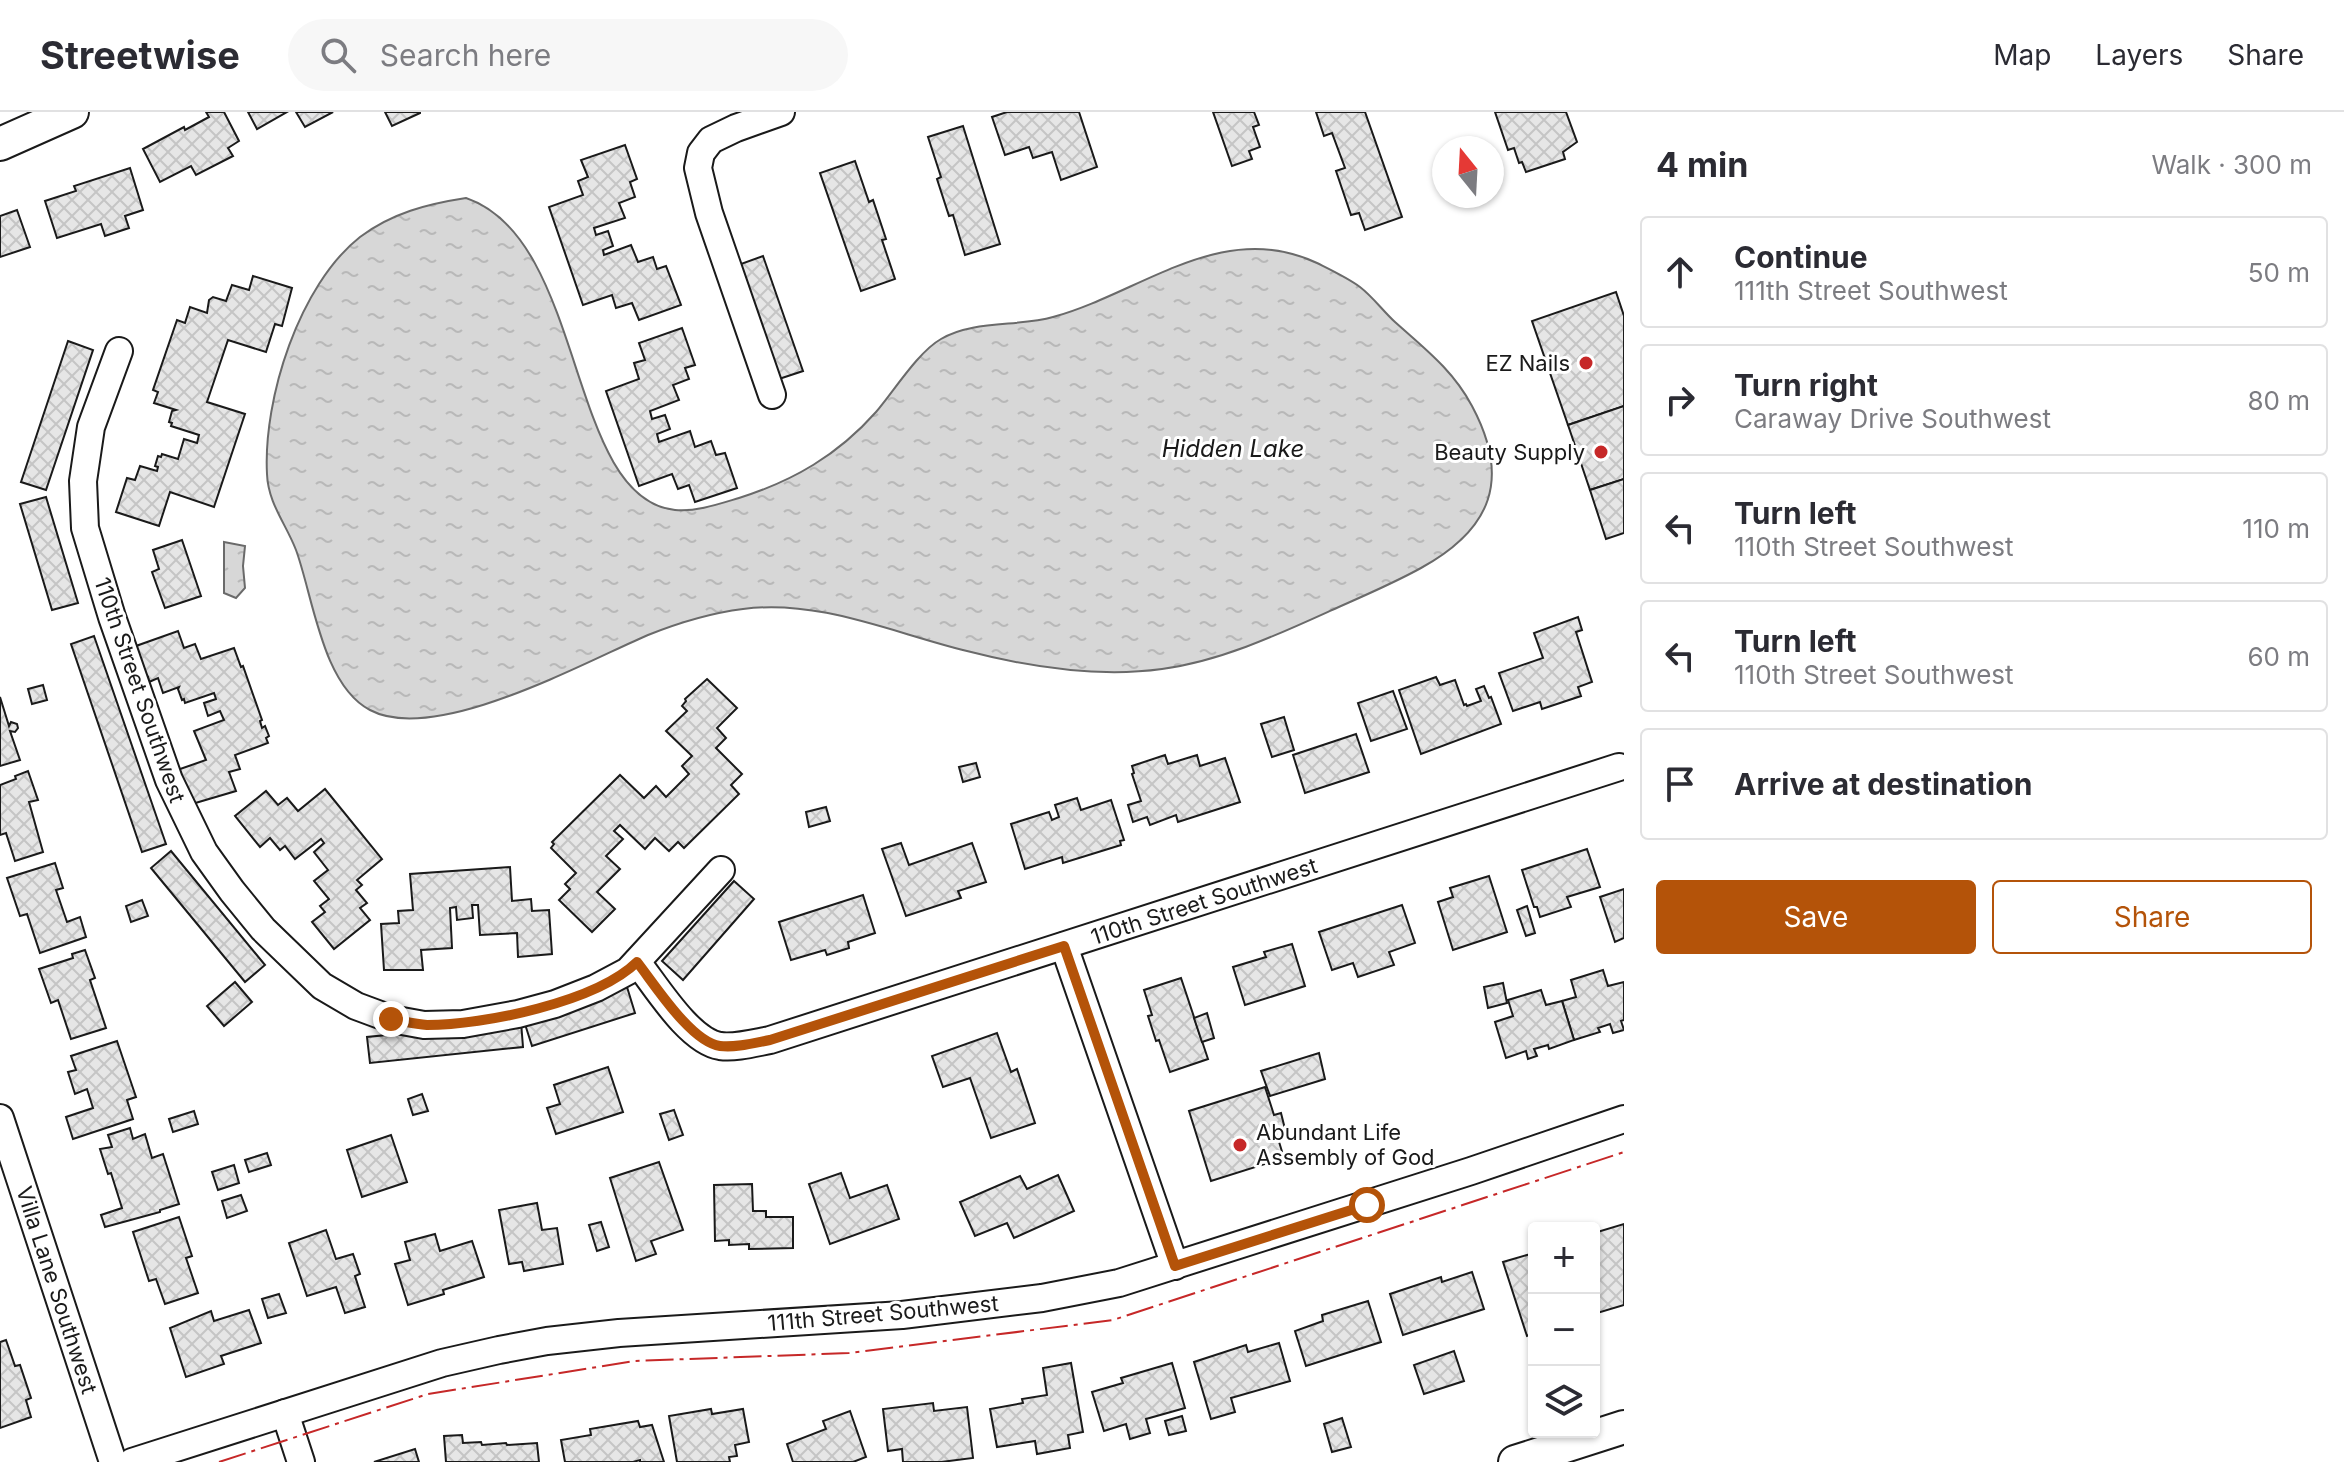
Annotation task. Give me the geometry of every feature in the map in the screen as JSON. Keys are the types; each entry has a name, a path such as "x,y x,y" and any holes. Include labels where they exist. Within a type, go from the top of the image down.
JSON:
{"street":[{"path":"0,144 72,112"},
{"path":"772,395 709,213 698,168 701,153 711,140 781,112"},
{"name":"110th Street Southwest","path":"119,351 91,427 83,481 85,528 112,617 169,780 204,852 263,929 322,986 356,1006 391,1019 424,1025 463,1024 555,1004 628,971 721,870"},
{"name":"110th Street Southwest","path":"637,962 692,1031 707,1042 725,1047 770,1040 1619,767"},
{"path":"1064,946 1175,1266"},
{"name":"111th Street Southwest","path":"132,1462 442,1363 547,1341 918,1313 1042,1298 1119,1283 1624,1119"},
{"name":"Villa Lane Southwest","path":"2,1132 113,1462"},
{"path":"285,1413 301,1462"},
{"path":"1515,1462 1624,1427"}],"water":[{"name":"Hidden Lake","path":"466,198 505,223 534,262 557,312 593,417 613,462 640,495 675,510 699,509 739,498 814,465 846,441 876,412 932,345 954,333 981,326 1053,317 1182,264 1215,254 1248,249 1282,251 1317,263 1350,280 1437,360 1464,393 1484,432 1492,479 1488,500 1479,519 1464,536 1421,568 1270,638 1184,665 1113,672 1039,666 967,651 828,613 772,607 719,613 671,626 549,680 470,709 432,717 398,718 370,710 354,698 330,661 296,550 268,485 267,444 271,412 289,345 319,284 338,258 360,237 397,216"},
{"path":"224,542 245,546 245,588 236,598 224,593"}],"building":[{"path":"206,112 224,112 239,141 228,148 233,156 196,175 191,166 160,182 143,149 209,117"},
{"path":"248,112 287,112 257,129"},
{"path":"296,112 333,112 305,127"},
{"path":"385,112 420,112 420,113 392,126"},
{"path":"1007,112 1079,112 1097,167 1061,180 1052,152 1033,158 1029,147 1005,155 992,117"},
{"path":"1213,112 1254,112 1259,125 1253,127 1260,147 1249,151 1252,159 1232,166"},
{"path":"1316,112 1365,112 1402,217 1365,230 1359,213 1351,215 1336,171 1345,168 1332,133 1324,136"},
{"path":"1495,112 1566,112 1577,142 1563,152 1565,159 1526,172 1514,148 1508,150"},
{"path":"963,126 1000,244 965,255 953,215 949,216 937,179 941,177 928,137"},
{"path":"625,145 637,179 630,182 635,197 619,203 625,218 594,228 596,235 608,231 613,246 603,250 604,255 631,245 638,262 653,257 657,269 666,266 681,305 639,320 632,303 616,308 612,295 583,305 549,207 583,195 578,181 588,177 581,160"},
{"path":"855,161 869,202 873,200 895,279 861,291 820,173"},
{"path":"130,168 143,210 125,216 129,228 105,236 101,224 57,238 45,201 76,191 74,186"},
{"path":"17,210 30,247 0,257 0,216"},
{"path":"763,256 803,371 779,379 738,265"},
{"path":"253,276 292,288 282,326 275,324 266,352 228,340 207,402 245,414 214,507 170,492 159,526 116,512 127,478 135,480 140,466 157,471 158,456 162,454 178,459 184,439 197,443 199,435 171,426 172,411 176,410 154,403 158,392 153,390 177,320 185,323 190,307 207,313 209,300 213,297 226,301 232,285 249,290"},
{"name":"EZ Nails","path":"1616,292 1624,316 1624,406 1568,425 1532,321"},
{"path":"682,328 695,365 685,368 689,379 673,385 679,400 650,411 652,419 665,415 670,429 657,434 659,442 690,431 695,447 711,441 716,455 725,453 737,488 695,502 689,485 678,489 672,474 639,486 606,391 639,379 634,363 645,360 639,343"},
{"path":"68,341 93,350 46,490 21,482"},
{"name":"Beauty Supply","path":"1624,406 1624,479 1590,490 1568,425"},
{"path":"1624,479 1624,533 1606,539 1590,490"},
{"path":"46,497 78,603 52,610 20,504"},
{"path":"182,540 201,596 165,608 152,572 159,569 153,550"},
{"path":"1578,617 1582,630 1576,632 1592,682 1578,687 1581,696 1542,709 1540,702 1513,711 1499,673 1543,658 1534,633"},
{"path":"178,631 184,648 195,644 201,659 234,648 262,720 262,728 265,726 269,736 266,738 268,743 235,755 240,769 229,772 236,791 192,804 179,773 180,769 206,760 194,731 224,720 220,711 208,716 204,703 216,699 214,693 185,703 179,687 163,693 158,678 149,682 148,677 145,678 136,646"},
{"path":"94,636 166,844 142,852 71,644"},
{"path":"1436,677 1440,685 1455,680 1467,706 1481,701 1476,689 1484,686 1501,724 1421,754 1399,690"},
{"path":"707,679 737,708 717,728 726,738 716,748 742,774 731,785 739,794 684,848 678,842 669,851 655,838 645,849 620,825 614,831 623,839 606,856 620,869 597,892 615,909 592,932 559,900 570,889 565,884 576,873 551,848 552,842 620,775 644,798 656,786 666,797 689,774 682,766 692,756 666,731 687,711 682,706 685,699"},
{"path":"43,685 47,700 32,704 28,689"},
{"path":"1393,691 1407,729 1371,741 1358,703"},
{"path":"0,697 9,726 11,722 17,724 15,732 10,731 20,760 0,766"},
{"path":"1284,717 1294,750 1272,757 1261,724"},
{"path":"1356,734 1369,772 1305,793 1293,755"},
{"path":"1165,755 1168,764 1197,755 1200,766 1225,758 1240,802 1178,822 1176,815 1150,825 1147,817 1133,822 1128,805 1141,801 1132,766"},
{"path":"976,763 980,777 963,782 959,767"},
{"path":"28,771 38,800 29,802 43,852 15,861 6,833 0,835 0,785"},
{"path":"325,789 382,859 357,880 362,885 356,890 367,903 360,908 370,920 334,949 312,922 325,912 320,906 329,899 314,881 328,870 314,852 324,843 321,839 295,859 285,846 280,850 270,838 260,847 235,816 266,791 278,805 287,798 298,811"},
{"path":"1077,798 1081,810 1111,800 1124,840 1120,841 1121,845 1063,863 1062,857 1025,869 1011,824 1049,812 1052,820 1059,817 1055,805"},
{"path":"826,807 830,821 809,827 806,812"},
{"path":"901,843 909,865 972,843 986,882 958,891 961,898 906,916 882,849"},
{"path":"1587,849 1600,887 1567,897 1571,907 1540,917 1522,870"},
{"path":"171,851 265,965 245,982 151,868"},
{"path":"55,863 63,888 56,890 67,922 80,917 86,937 40,953 27,914 20,916 7,878"},
{"path":"510,867 512,901 531,899 532,911 549,910 552,954 518,957 517,933 480,935 478,905 472,905 473,918 457,920 456,907 450,908 452,948 421,950 423,970 384,970 381,924 399,923 398,911 413,910 410,874"},
{"path":"1489,876 1507,932 1453,950 1438,902 1453,897 1450,888"},
{"path":"734,881 754,899 683,980 662,961"},
{"path":"1624,889 1624,938 1615,942 1600,897"},
{"path":"863,895 875,933 848,942 849,948 827,955 825,950 791,960 779,922"},
{"path":"142,900 148,916 131,922 126,906"},
{"path":"1402,905 1415,943 1389,952 1394,965 1358,977 1353,963 1332,970 1319,932"},
{"path":"1527,906 1535,933 1526,936 1517,910"},
{"path":"1292,944 1305,986 1245,1005 1233,967 1266,957 1264,952"},
{"path":"85,950 95,978 90,980 106,1028 71,1039 58,1000 51,1003 39,969 73,958 72,954"},
{"path":"1603,970 1608,986 1624,982 1624,1020 1621,1021 1624,1030 1613,1033 1610,1024 1598,1028 1600,1032 1574,1040 1562,1001 1576,997 1571,980"},
{"path":"1181,978 1208,1059 1170,1072 1148,1016 1152,1015 1144,990"},
{"path":"235,982 252,1002 224,1026 207,1006"},
{"path":"1503,983 1507,1003 1488,1008 1484,987"},
{"path":"627,987 635,1013 532,1046 524,1021"},
{"path":"1541,990 1546,1005 1562,1001 1574,1040 1549,1049 1548,1045 1534,1049 1537,1056 1528,1059 1526,1051 1506,1058 1495,1022 1513,1016 1508,1000"},
{"path":"1207,1013 1214,1038 1202,1042 1194,1018"},
{"path":"521,1022 523,1047 370,1063 367,1037"},
{"path":"997,1033 1011,1072 1017,1069 1035,1123 991,1138 970,1078 943,1087 932,1056"},
{"path":"117,1041 136,1097 127,1100 133,1119 73,1139 66,1117 93,1108 87,1089 75,1094 68,1072 76,1070 71,1056"},
{"path":"1319,1053 1325,1079 1270,1096 1261,1071"},
{"path":"608,1067 623,1112 556,1134 547,1108 560,1104 554,1085"},
{"name":"Abundant Life Assembly of God","path":"1265,1087 1274,1115 1281,1113 1285,1129 1276,1132 1284,1158 1211,1181 1189,1111"},
{"path":"422,1094 428,1111 413,1115 408,1099"},
{"path":"674,1110 683,1135 669,1140 660,1114"},
{"path":"194,1111 198,1124 173,1132 169,1119"},
{"path":"130,1128 133,1139 145,1134 152,1158 163,1154 179,1204 105,1227 101,1215 122,1208 100,1149 112,1147 108,1135"},
{"path":"391,1135 407,1182 362,1197 347,1150"},
{"path":"267,1153 271,1165 249,1172 245,1160"},
{"path":"659,1162 683,1230 651,1241 656,1254 636,1261 610,1178"},
{"path":"234,1165 239,1183 218,1190 212,1172"},
{"path":"841,1173 850,1198 887,1185 899,1219 830,1244 809,1184"},
{"path":"1058,1175 1074,1211 1014,1238 1007,1223 975,1236 960,1202 1020,1176 1027,1189"},
{"path":"752,1184 753,1211 766,1211 766,1217 793,1217 793,1248 749,1249 749,1244 729,1245 729,1240 715,1241 714,1185"},
{"path":"241,1195 247,1211 227,1218 222,1201"},
{"path":"537,1203 542,1230 557,1228 563,1264 524,1271 522,1262 509,1264 499,1210"},
{"path":"179,1217 192,1256 186,1258 198,1293 165,1304 156,1279 149,1281 133,1232"},
{"path":"601,1222 609,1247 597,1251 589,1225"},
{"path":"1624,1224 1624,1305 1600,1312 1600,1294 1600,1231"},
{"path":"326,1230 336,1259 353,1254 360,1274 355,1276 365,1307 345,1313 336,1287 307,1296 289,1243"},
{"path":"435,1234 440,1251 472,1241 484,1277 408,1305 395,1264 410,1260 405,1242"},
{"path":"1528,1255 1527,1336 1503,1262"},
{"path":"1472,1272 1484,1309 1403,1335 1390,1294 1441,1277 1442,1282"},
{"path":"279,1294 286,1313 268,1318 262,1299"},
{"path":"1368,1301 1381,1342 1306,1366 1295,1331 1323,1321 1322,1315"},
{"path":"249,1310 261,1343 221,1356 224,1364 186,1377 170,1328 211,1311 214,1321"},
{"path":"6,1340 15,1366 20,1365 31,1398 26,1400 31,1417 0,1428 0,1342"},
{"path":"1279,1343 1290,1381 1231,1398 1235,1412 1211,1419 1194,1362 1246,1345 1248,1352"},
{"path":"1454,1351 1464,1381 1424,1394 1414,1365"},
{"path":"1071,1363 1083,1432 1068,1435 1070,1448 1037,1454 1035,1441 997,1447 990,1409 1047,1395 1043,1368"},
{"path":"1172,1363 1185,1408 1146,1419 1150,1433 1130,1439 1126,1424 1104,1431 1092,1392 1123,1383 1121,1378"},
{"path":"933,1403 934,1411 967,1407 973,1458 903,1462 902,1449 888,1451 883,1409"},
{"path":"711,1409 712,1414 743,1409 749,1442 735,1445 737,1456 729,1457 730,1462 677,1462 669,1416"},
{"path":"850,1411 866,1457 853,1462 793,1462 787,1444 826,1429 823,1421"},
{"path":"1182,1416 1186,1431 1169,1435 1165,1421"},
{"path":"1342,1418 1351,1447 1332,1452 1324,1424"},
{"path":"638,1421 640,1427 652,1425 664,1462 565,1462 561,1440 591,1435 590,1429"},
{"path":"462,1435 463,1443 537,1443 539,1462 446,1462 444,1436"},
{"path":"415,1449 419,1462 374,1462"}],"power":[{"path":"219,1462 428,1394 635,1361 849,1353 1113,1320 1624,1152"}],"place":[{"name":"EZ Nails","path":"1586,363"},
{"name":"Beauty Supply","path":"1601,452"},
{"name":"Abundant Life Assembly of God","path":"1240,1145"}],"route":[{"path":"391,1019 424,1025 463,1024 518,1014 596,988 628,971 637,962 692,1031 716,1046 735,1046 770,1040 1064,946 1175,1266 1367,1205"}]}
